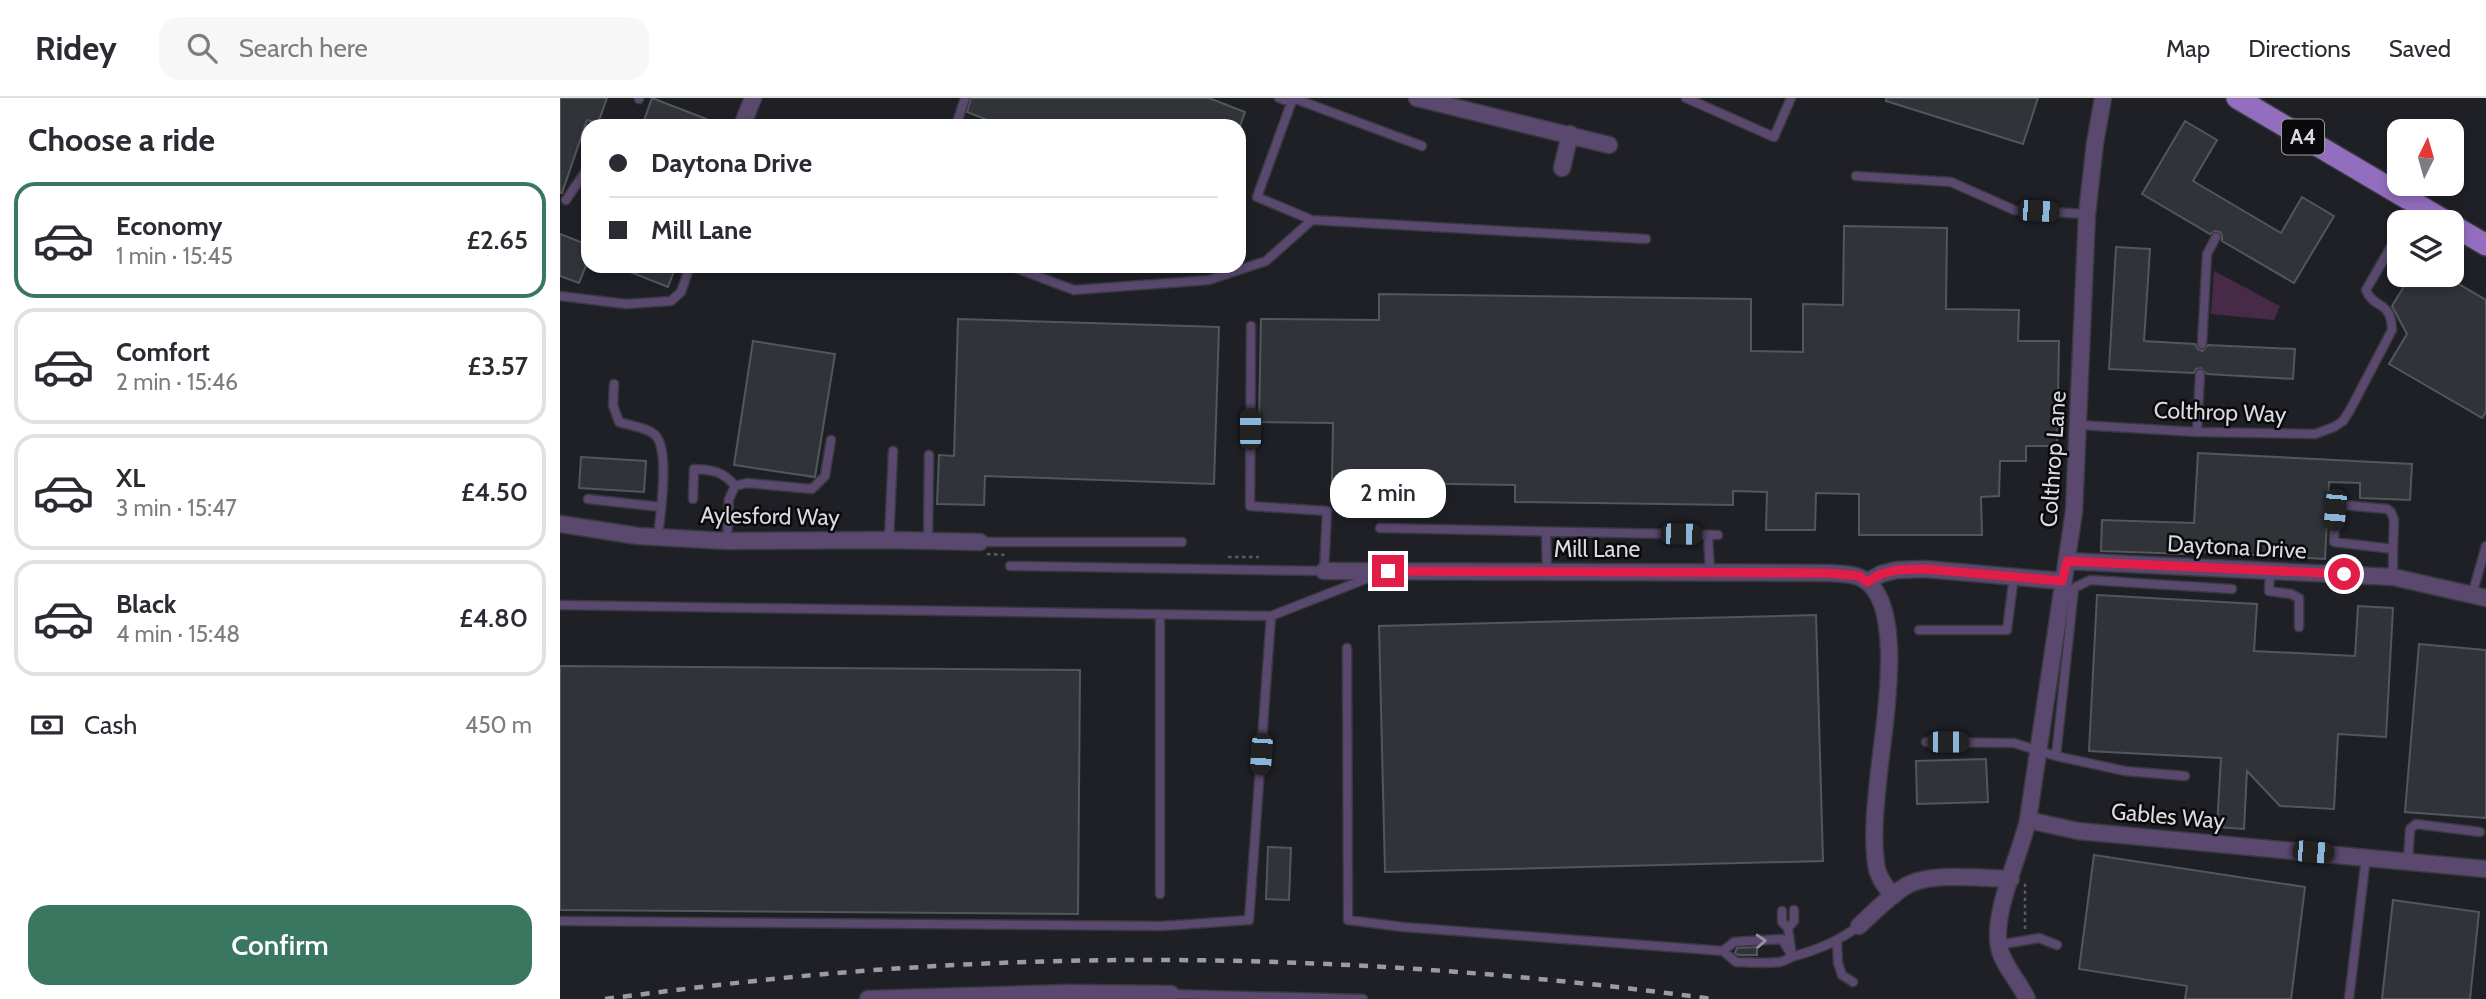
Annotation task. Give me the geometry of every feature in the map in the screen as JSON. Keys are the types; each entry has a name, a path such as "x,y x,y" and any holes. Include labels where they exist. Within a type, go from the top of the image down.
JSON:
{"main road":[{"name":"A4","path":"2236,98 2427,210"},
{"path":"2464,232 2486,245"}],"street":[{"path":"745,119 753,98"},
{"name":"Colthrop Lane","path":"2028,820 2077,483 2087,214 2103,98"},
{"path":"1423,99 1608,145"},
{"path":"1562,168 1570,134"},
{"name":"Aylesford Way","path":"560,524 658,537 727,541 980,542"},
{"name":"Daytona Drive","path":"2067,561 2393,577 2479,596"},
{"path":"1893,896 1883,884 1876,864 1876,804 1890,683 1888,637 1881,604 1867,582 1881,574 1897,570 1925,569 2062,581"},
{"name":"Mill Lane","path":"1324,571 1829,573 1859,576 1867,582"},
{"path":"2027,999 2005,964 1998,945 1999,920 2018,877 2028,820"},
{"name":"Gables Way","path":"2028,820 2078,831 2486,869"},
{"path":"1859,926 1908,885 1925,880 1951,878 2018,877"},
{"path":"867,999 1068,993 1145,997 1171,994"}],"lane":[{"path":"958,119 965,98"},
{"path":"1279,98 1293,98 1257,197 1312,220 1646,239"},
{"path":"1293,98 1422,146"},
{"path":"1686,98 1774,137 1791,98"},
{"path":"1856,176 1951,182 2014,210 2087,214"},
{"path":"566,200 581,178"},
{"path":"1246,268 1266,261 1312,220"},
{"path":"2202,344 2207,254 2216,237"},
{"name":"Colthrop Way","path":"2080,425 2197,432 2315,433 2334,428 2350,410 2392,330 2392,317 2388,310 2369,296 2367,290 2387,254"},
{"path":"560,296 626,304 671,301 681,292 688,273"},
{"path":"1029,273 1074,290 1209,280 1230,273"},
{"path":"1010,566 1324,571 1327,511 1250,506 1251,326"},
{"path":"2197,432 2200,374"},
{"path":"614,384 613,405 620,422 652,433 660,444 661,507 658,537"},
{"path":"735,486 747,484 812,489 825,477 831,440"},
{"path":"889,540 893,450"},
{"path":"928,541 929,455"},
{"path":"693,499 694,469 725,474 735,486"},
{"path":"727,541 729,499 735,486"},
{"path":"588,499 661,507"},
{"path":"2393,549 2334,542 2335,510 2344,505 2387,509 2391,512 2394,520 2393,577"},
{"path":"1380,528 1718,535"},
{"path":"1546,532 1547,572"},
{"path":"1708,535 1710,573"},
{"path":"980,542 1182,542"},
{"path":"2479,596 2486,545"},
{"path":"560,605 1271,616 1388,571"},
{"path":"2270,571 2269,591 2299,598 2299,627"},
{"path":"1919,630 2007,630 2014,575"},
{"path":"2056,757 2074,588 2090,580 2232,589"},
{"path":"1160,615 1160,894"},
{"path":"560,922 1162,926 1249,920 1271,616"},
{"path":"1347,648 1348,920 1403,927 1723,951 1736,962 1779,962 1792,956 1805,955 1837,942 1859,926"},
{"path":"1926,742 2014,743 2056,757 2125,771 2185,776"},
{"path":"2408,861 2410,829 2416,824 2480,832"},
{"path":"2349,999 2366,857"},
{"path":"1788,928 1794,921 1794,910"},
{"path":"1782,911 1783,922 1788,928 1792,956"},
{"path":"1998,945 2039,938 2057,945"},
{"path":"1723,951 1734,942 1782,939 1792,956"},
{"path":"1837,942 1838,963 1842,975 1853,982"},
{"path":"1171,994 1243,998 1363,999"}],"path":[{"path":"2018,877 2025,940"}],"shaded area":[{"path":"2214,271 2280,306 2274,320 2211,314"}],"building":[{"path":"560,98 607,98 599,119 581,119 581,138 560,193"},
{"path":"652,98 706,119 644,119"},
{"path":"971,98 1209,98 1245,112 1242,119 985,119 967,112"},
{"path":"1886,98 2038,98 2023,144 1886,101"},
{"path":"2185,121 2217,140 2193,181 2281,233 2302,197 2334,216 2294,283 2222,241 2220,232 2210,234 2142,194"},
{"path":"1844,226 1947,228 1946,309 2019,310 2018,341 2059,341 2057,446 2026,446 2026,461 2000,461 1999,496 1981,497 1982,535 1859,535 1859,494 1816,493 1815,530 1766,530 1767,492 1733,491 1733,505 1515,502 1515,485 1332,482 1333,423 1259,422 1261,319 1379,320 1379,294 1751,299 1751,351 1803,352 1803,304 1843,305"},
{"path":"560,234 581,242 583,273 579,283 560,276"},
{"path":"2116,247 2150,249 2144,341 2195,344 2202,351 2208,345 2295,349 2293,379 2207,374 2201,368 2194,373 2109,369"},
{"path":"633,273 673,273 668,287"},
{"path":"2404,287 2464,287 2486,300 2486,412 2482,418 2389,364 2407,334 2392,306"},
{"path":"958,319 1219,327 1214,484 985,476 984,505 937,504 939,455 954,456"},
{"path":"753,341 835,354 815,477 734,465"},
{"path":"2198,453 2412,464 2410,500 2360,498 2360,483 2329,482 2325,559 2187,551 2187,554 2101,551 2102,520 2194,523"},
{"path":"581,457 646,461 644,492 579,488"},
{"path":"2097,595 2257,604 2254,651 2355,656 2358,606 2393,608 2386,737 2338,734 2334,809 2280,806 2247,771 2244,829 2217,827 2221,758 2089,751"},
{"path":"1816,615 1823,861 1385,872 1379,626"},
{"path":"2419,644 2486,650 2486,818 2405,812"},
{"path":"560,666 1080,670 1078,914 560,910"},
{"path":"1986,759 1988,802 1917,804 1916,761"},
{"path":"1268,847 1291,848 1289,900 1266,899"},
{"path":"2094,855 2305,887 2291,999 2185,999 2187,986 2079,969"},
{"path":"2393,900 2479,912 2470,999 2382,999"},
{"path":"1757,947 1757,955 1735,953 1737,948"}],"railway":[{"path":"605,999 868,971 1107,960 1310,963 1411,969 1512,976 1713,999"}],"route":[{"path":"1388,571 1829,573 1859,576 1867,582 1881,574 1897,570 1925,569 2062,581 2067,561 2344,574"}]}
